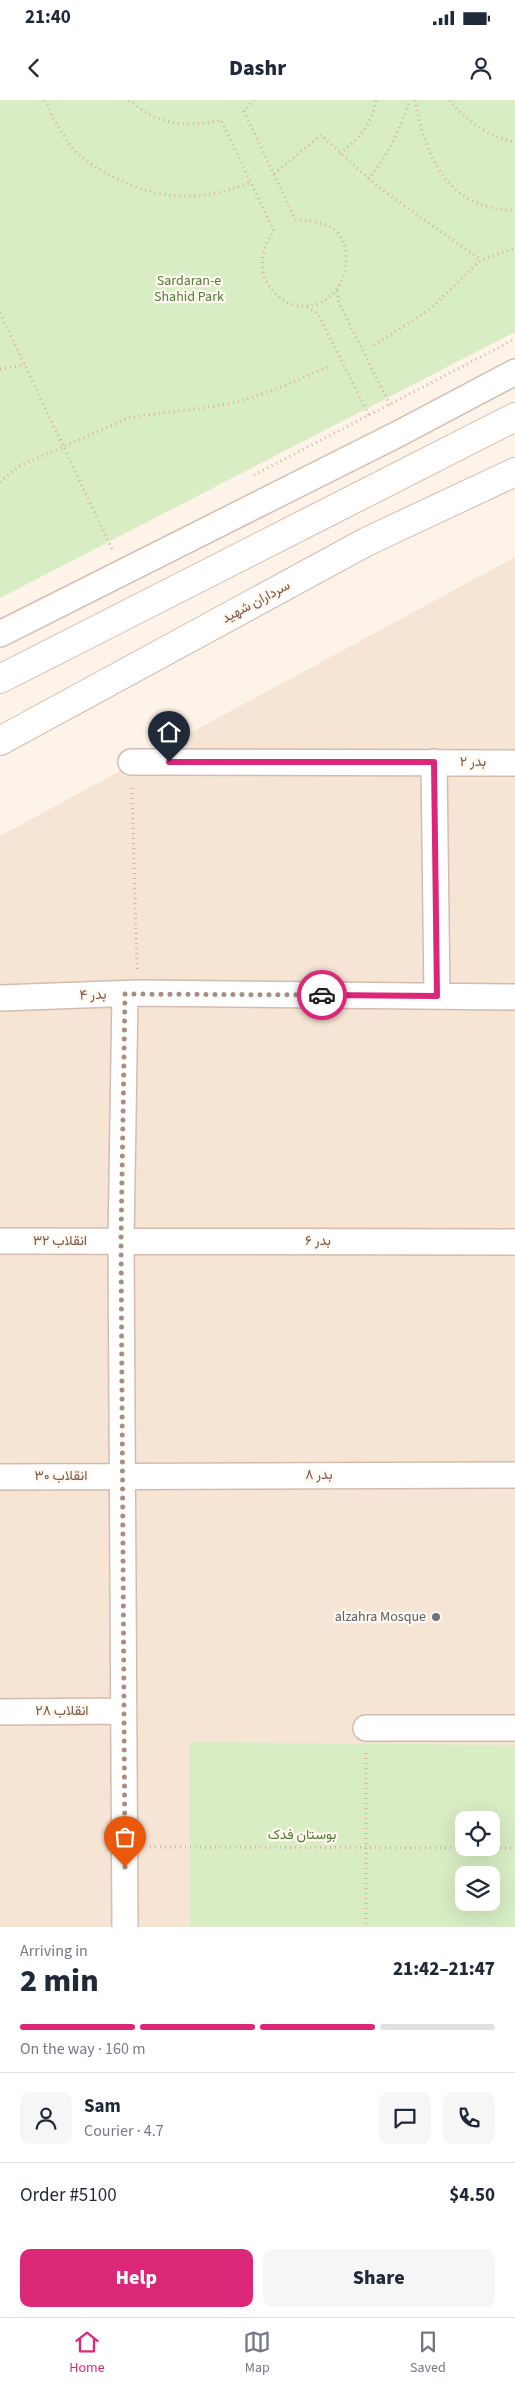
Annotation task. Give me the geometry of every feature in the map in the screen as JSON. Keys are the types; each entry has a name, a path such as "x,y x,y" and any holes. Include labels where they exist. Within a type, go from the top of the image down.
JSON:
{"street":[{"path":"0,634 404,431 515,372"},
{"path":"0,679 515,417"},
{"name":"سرداران شهید","path":"0,741 366,542 515,472"},
{"name":"بدر ۲","path":"131,762 515,762"},
{"path":"434,762 437,996"},
{"path":"126,1927 121,1240 132,994"},
{"name":"بدر ۴","path":"0,998 132,994 515,997"},
{"name":"انقلاب ۳۲","path":"0,1242 121,1240"},
{"name":"بدر ۶","path":"121,1240 515,1242"},
{"name":"بدر ۸","path":"122,1476 515,1475"},
{"name":"انقلاب ۳۰","path":"0,1477 122,1476"},
{"name":"انقلاب ۲۸","path":"0,1712 124,1711"},
{"path":"366,1728 515,1728"}],"path":[{"path":"45,100 54,120 72,148 97,168 131,187 169,196 199,196 224,192 251,182"},
{"path":"129,100 144,112 174,124 197,125 221,120 274,231 267,241 262,258 265,279 276,296 289,304 306,307 318,314 382,442"},
{"path":"254,100 244,111 295,219 320,223 337,232 345,246 345,275 337,290 325,301 306,307"},
{"path":"340,154 356,141 368,126 376,100"},
{"path":"368,179 390,147 410,100"},
{"path":"415,100 420,129 428,153 440,172 455,189 486,207 500,210 515,210"},
{"path":"450,100 469,120 489,134 515,142"},
{"path":"274,174 320,135 368,179 480,260"},
{"path":"374,345 429,310 480,260 515,248"},
{"path":"337,290 338,303 404,431"},
{"path":"0,312 124,572"},
{"path":"248,478 515,339"},
{"path":"0,369 24,365"},
{"path":"0,482 19,466 131,416 204,408 241,401 282,387 330,366"},
{"path":"103,553 120,544"},
{"path":"131,762 132,994"},
{"path":"366,1728 368,1849 366,1927"},
{"path":"125,1847 515,1848"}],"shaded area":[{"path":"515,557 515,1927 0,1927 0,836"}],"green space":[{"name":"Sardaran-e Shahid Park","path":"0,100 515,100 515,332 0,598"},
{"name":"بوستان فدک","path":"189,1742 515,1745 515,1927 190,1927"}],"way so far":[{"path":"125,1867 121,1240 125,994 322,995"}],"place":[{"name":"alzahra Mosque","path":"436,1617"}],"route":[{"path":"169,762 434,762 437,996 322,995"}]}
